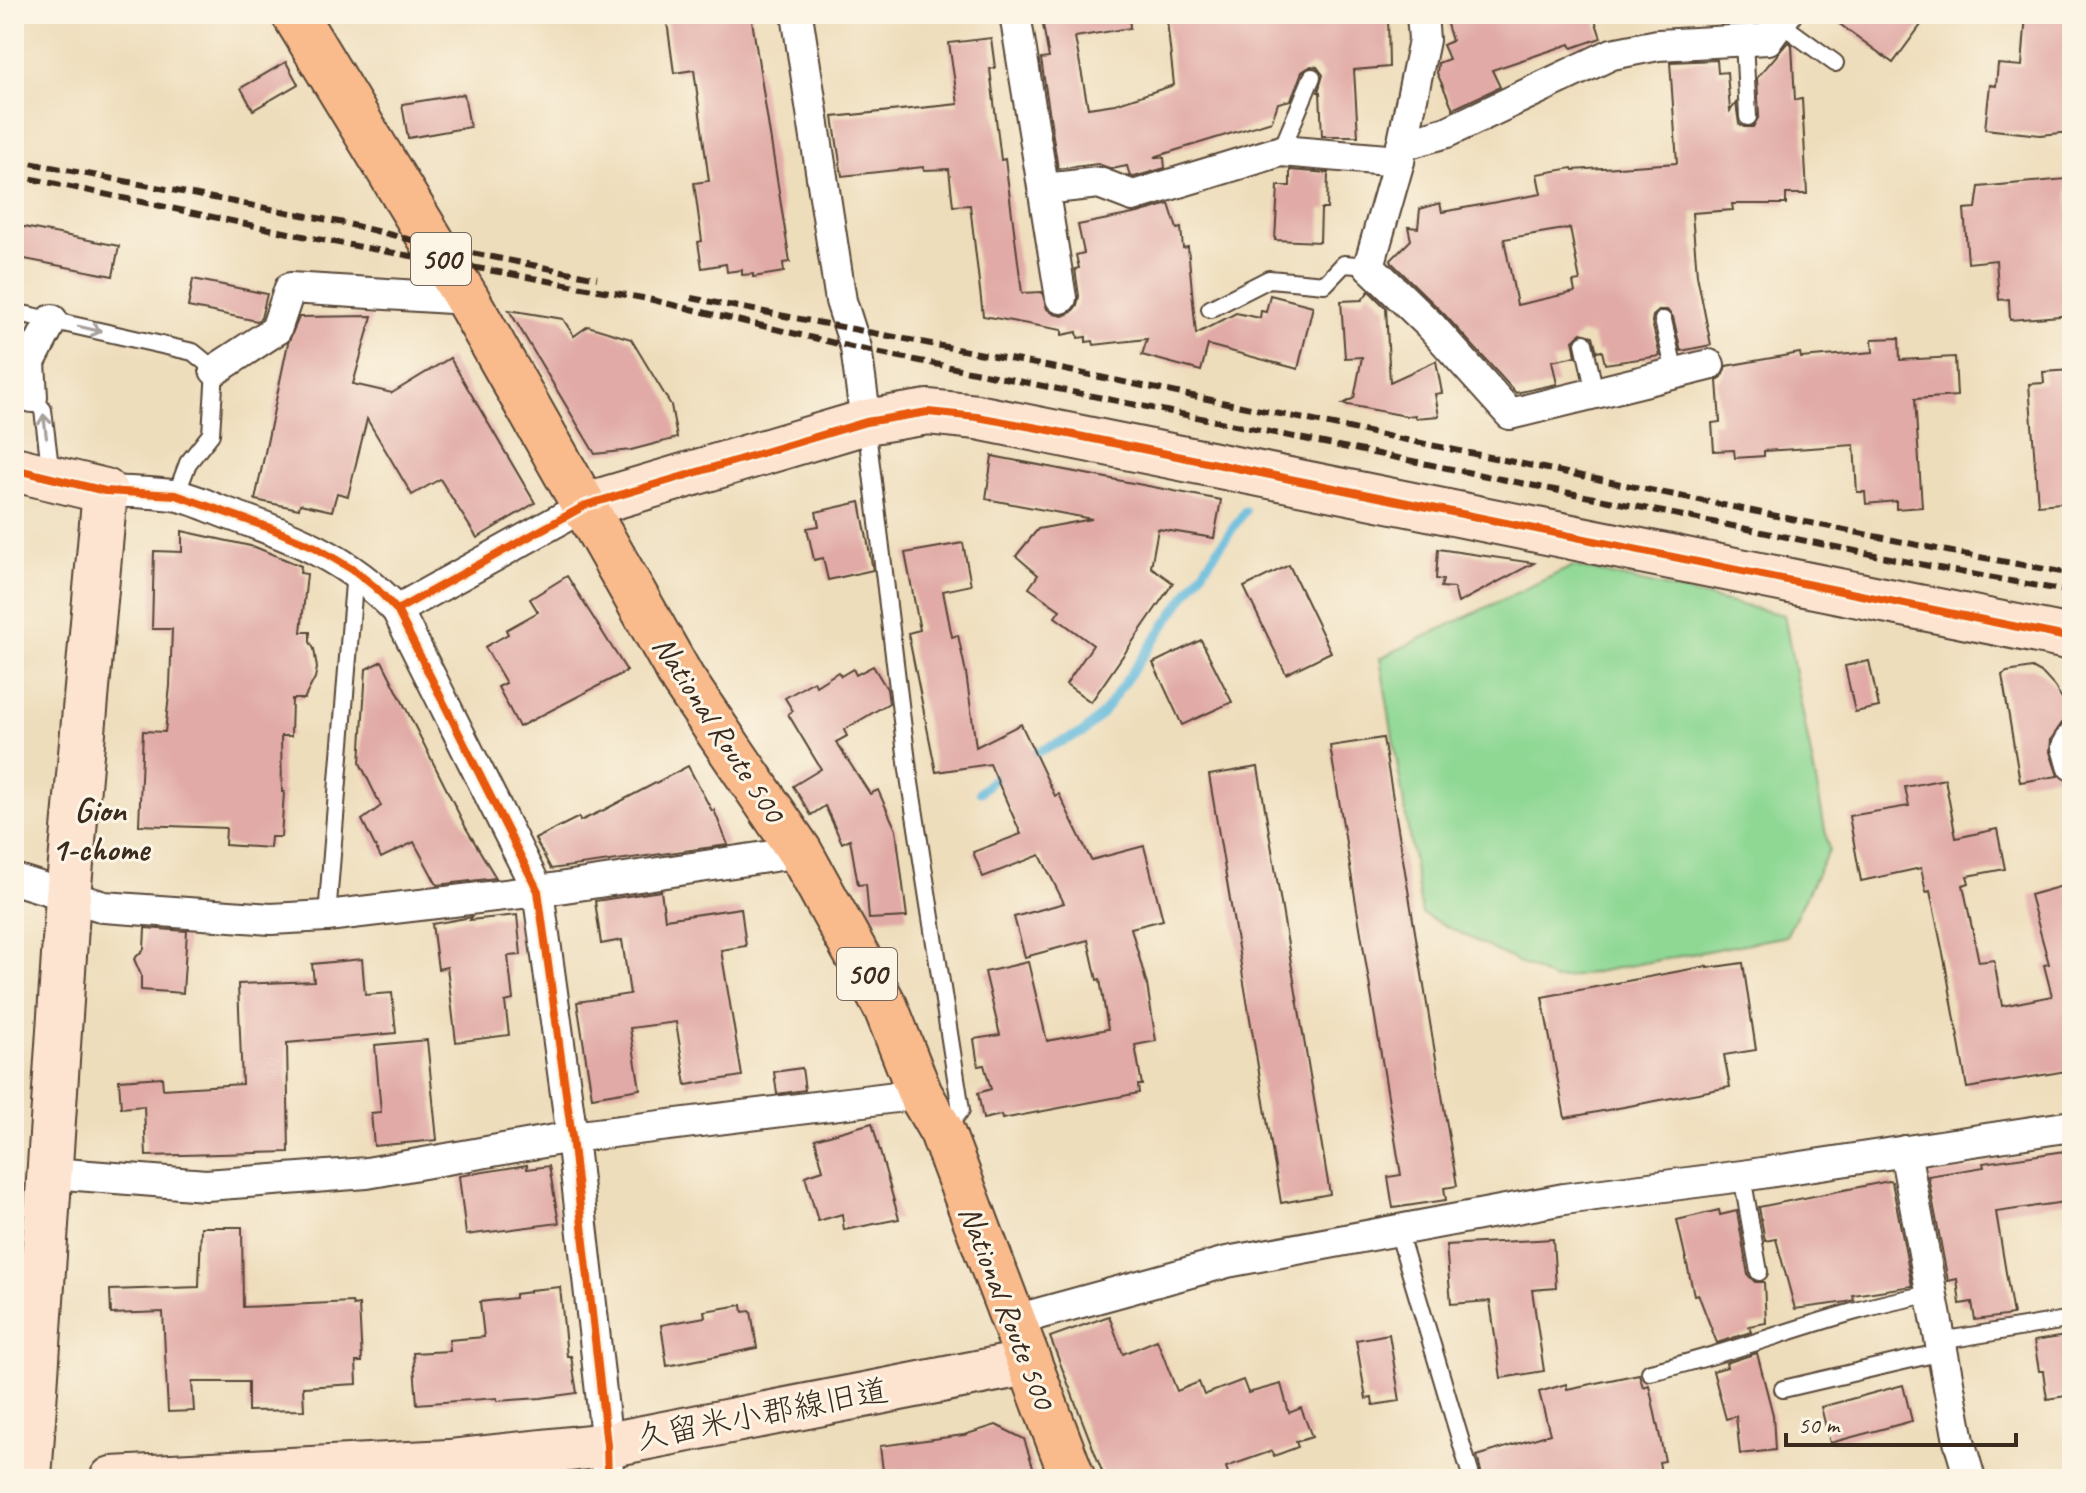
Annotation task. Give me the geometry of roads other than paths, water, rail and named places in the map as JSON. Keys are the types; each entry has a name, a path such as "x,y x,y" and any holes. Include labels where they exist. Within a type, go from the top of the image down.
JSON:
{"highway":[{"name":"National Route 500","path":"294,14 467,299 683,680 800,852 886,1008 920,1094 942,1132 1073,1479"}],"street":[{"path":"797,14 841,301 856,348 866,422"},
{"path":"1015,14 1061,298"},
{"path":"1422,14 1424,40 1401,153 1369,266 1431,326 1510,414 1709,365"},
{"path":"1044,189 1099,183 1133,196 1281,151 1401,153 1612,54 1658,45 1768,39 1783,19"},
{"path":"215,370 276,330 290,288 467,299"},
{"path":"23,395 30,362 52,320"},
{"path":"397,610 586,505 866,422 928,412 977,417 2072,638"},
{"path":"32,473 105,491 176,495 315,547 355,571 397,610 538,891 572,1137 608,1462"},
{"path":"29,1479 68,896 105,491"},
{"path":"2072,738 2067,747 2072,765"},
{"path":"14,879 104,907 271,919 327,916 538,891 800,852"},
{"path":"51,1173 206,1185 323,1177 367,1173 572,1137 920,1094"},
{"path":"1012,1321 1227,1262 1564,1199 1742,1176 2072,1126"},
{"path":"1905,1151 1959,1441 1970,1479"},
{"name":"久留米小郡線旧道","path":"112,1479 449,1462 608,1462 1028,1363"}],"lane":[{"path":"1783,19 1835,63"},
{"path":"1744,41 1748,117"},
{"path":"1281,151 1312,77"},
{"path":"1210,309 1269,279 1325,284 1344,264 1369,266"},
{"path":"14,312 193,352 215,370 211,434 188,463 176,495"},
{"path":"1663,320 1675,373"},
{"path":"1584,343 1595,393"},
{"path":"23,395 43,410 32,473"},
{"path":"866,422 908,770 961,1110 942,1132"},
{"path":"327,916 355,571"},
{"path":"1742,1176 1759,1272"},
{"path":"1398,1231 1472,1479"},
{"path":"1650,1372 1691,1363 1809,1323 1931,1294"},
{"path":"1783,1389 1941,1346 2072,1319"}],"waterway":[{"path":"1026,757 1084,732 1103,713 1245,511"},
{"path":"980,792 1003,770"}],"railway":[{"path":"14,160 344,223 432,245 597,278"},
{"path":"14,175 317,239 648,299 856,348 1949,570 2072,592"},
{"path":"691,298 1051,367 2072,574"}],"district":[{"name":"Gion 1-chome","path":"100,828"}]}
